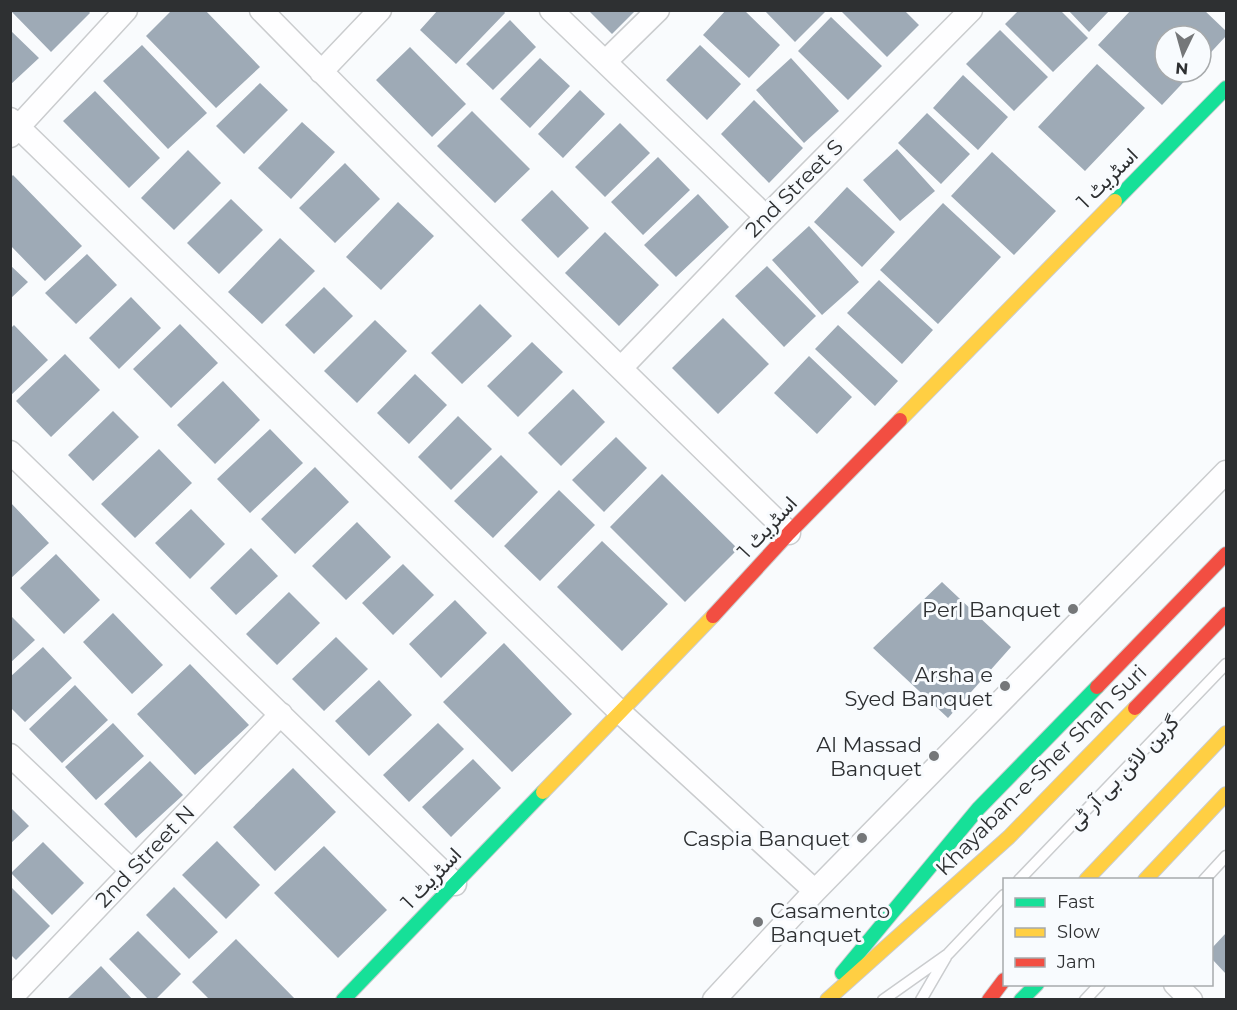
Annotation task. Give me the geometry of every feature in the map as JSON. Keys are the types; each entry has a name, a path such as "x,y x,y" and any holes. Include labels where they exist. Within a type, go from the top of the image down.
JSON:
{"main road":[{"name":"اسٹریٹ 1","path":"344,999 739,588 789,533 1227,88"},
{"path":"820,999 978,809 1227,554"},
{"name":"Khayaban-e-Sher Shah Suri","path":"827,999 1009,837 1227,614"},
{"path":"1087,878 1227,733"},
{"path":"1146,878 1227,794"},
{"path":"989,999 1003,982"},
{"path":"1021,999 1036,986"}],"street":[{"path":"126,10 13,127 620,712 815,891"},
{"path":"261,10 321,72 789,533"},
{"path":"321,72 380,10"},
{"path":"550,10 766,217"},
{"path":"605,63 658,10"},
{"name":"2nd Street S","path":"621,368 766,217 971,10"},
{"path":"10,452 455,884"},
{"path":"714,999 815,891 1227,472"},
{"name":"2nd Street N","path":"10,999 281,714"},
{"path":"10,754 131,870"},
{"path":"1177,986 1191,999"}],"lane":[{"name":"گرین لائن بی آر ٹی","path":"1020,878 1227,664"},
{"path":"1205,878 1227,856"},
{"path":"883,999 948,954 1003,897"},
{"path":"921,999 948,954"},
{"path":"1085,999 1098,986"}],"building":[{"path":"10,10 88,10 90,13 51,52"},
{"path":"172,10 205,10 260,67 216,108 146,36"},
{"path":"438,10 503,10 505,13 456,64 420,30"},
{"path":"588,10 636,10 612,34"},
{"path":"726,10 744,10 780,45 749,78 703,35"},
{"path":"764,10 827,10 795,42"},
{"path":"840,10 904,10 919,25 887,57"},
{"path":"1019,10 1060,10 1088,38 1053,72 1005,24"},
{"path":"1068,10 1110,10 1089,32"},
{"path":"1131,10 1204,10 1226,31 1226,36 1213,50 1213,24 1153,24 1153,84 1182,84 1162,105 1098,45"},
{"path":"831,17 882,66 848,100 798,51"},
{"path":"510,20 536,47 493,90 466,64"},
{"path":"10,30 39,58 10,85"},
{"path":"1000,30 1048,77 1014,111 966,64"},
{"path":"142,45 207,113 168,149 103,81"},
{"path":"700,45 741,84 707,120 666,80"},
{"path":"410,47 466,104 432,137 376,80"},
{"path":"540,58 570,86 530,128 500,99"},
{"path":"791,58 839,111 804,143 756,90"},
{"path":"1097,64 1145,108 1085,171 1038,127"},
{"path":"963,75 1008,117 978,150 933,108"},
{"path":"260,83 288,110 244,154 216,126"},
{"path":"580,90 605,114 563,158 538,134"},
{"path":"95,91 160,158 129,188 63,121"},
{"path":"754,100 803,148 769,183 721,134"},
{"path":"472,111 530,169 495,203 437,146"},
{"path":"927,113 970,154 941,184 898,143"},
{"path":"302,122 335,152 291,199 258,168"},
{"path":"620,123 650,153 605,197 575,167"},
{"path":"897,149 935,191 900,221 863,180"},
{"path":"188,150 221,183 174,230 141,198"},
{"path":"992,152 1056,211 1014,255 951,196"},
{"path":"658,157 690,190 643,235 611,202"},
{"path":"345,163 380,199 335,243 299,208"},
{"path":"13,175 82,246 45,281 10,245 10,178"},
{"path":"847,187 895,232 862,267 814,222"},
{"path":"552,190 589,228 558,258 521,220"},
{"path":"698,194 729,227 676,277 644,245"},
{"path":"231,199 263,230 219,274 187,243"},
{"path":"398,202 434,236 381,290 346,257"},
{"path":"943,203 1001,257 938,324 880,270"},
{"path":"809,226 859,282 822,315 772,260"},
{"path":"605,232 659,285 619,326 565,273"},
{"path":"280,238 315,271 262,324 228,292"},
{"path":"87,254 117,285 76,324 45,293"},
{"path":"10,265 28,282 10,299"},
{"path":"767,266 816,316 784,347 735,296"},
{"path":"879,280 933,330 902,364 847,313"},
{"path":"324,287 353,316 314,354 285,325"},
{"path":"131,297 161,328 119,369 89,338"},
{"path":"480,304 512,336 462,384 431,353"},
{"path":"723,318 769,364 718,414 672,368"},
{"path":"375,320 407,351 357,403 324,371"},
{"path":"180,324 218,363 171,408 133,369"},
{"path":"14,325 48,360 10,396 10,329"},
{"path":"838,325 898,381 875,406 815,349"},
{"path":"532,342 563,372 518,417 487,386"},
{"path":"65,354 100,390 51,437 16,401"},
{"path":"809,356 852,397 817,434 774,393"},
{"path":"415,374 447,405 409,444 377,413"},
{"path":"223,381 260,420 215,464 177,425"},
{"path":"573,389 605,422 561,466 528,433"},
{"path":"113,411 139,437 93,481 68,455"},
{"path":"458,416 492,449 451,490 418,457"},
{"path":"270,429 303,463 250,513 217,479"},
{"path":"616,437 647,468 604,512 572,480"},
{"path":"159,449 192,483 135,538 101,504"},
{"path":"501,455 538,492 493,538 454,501"},
{"path":"315,467 349,502 295,554 261,519"},
{"path":"662,474 738,549 685,602 610,527"},
{"path":"559,490 595,525 540,581 504,546"},
{"path":"10,502 49,543 10,579"},
{"path":"191,509 225,544 190,579 155,543"},
{"path":"357,522 391,557 346,600 312,566"},
{"path":"602,541 668,604 622,651 557,587"},
{"path":"251,548 278,576 236,615 210,588"},
{"path":"56,554 100,600 64,634 20,588"},
{"path":"403,564 434,595 393,635 362,603"},
{"path":"942,582 1011,647 948,718 873,648"},
{"path":"289,592 320,623 277,665 246,634"},
{"path":"455,600 487,633 441,678 409,644"},
{"path":"113,613 163,665 132,694 83,642"},
{"path":"10,615 35,640 10,663"},
{"path":"336,637 368,669 324,711 292,679"},
{"path":"504,643 572,714 512,772 443,702"},
{"path":"43,647 72,678 25,722 10,707 10,677"},
{"path":"190,664 249,725 195,775 137,714"},
{"path":"379,680 412,715 369,756 335,721"},
{"path":"75,685 108,720 62,763 29,729"},
{"path":"113,723 144,756 96,800 65,767"},
{"path":"438,723 464,749 409,802 383,775"},
{"path":"473,759 501,788 451,837 422,807"},
{"path":"150,761 183,795 136,838 104,804"},
{"path":"293,768 336,812 275,871 233,827"},
{"path":"10,807 29,826 10,844"},
{"path":"217,841 260,885 226,919 182,875"},
{"path":"43,842 84,883 52,915 11,873"},
{"path":"324,846 387,910 338,958 274,893"},
{"path":"10,886 50,926 16,960 10,954"},
{"path":"174,887 218,932 189,959 146,915"},
{"path":"138,931 181,974 155,1000 149,1000 109,959"},
{"path":"1226,933 1226,974 1213,960 1213,947"},
{"path":"236,939 296,1000 210,1000 192,982"},
{"path":"101,966 133,1000 70,1000 68,998"}],"traffic: fast":[{"path":"1115,201 1226,88"},
{"path":"842,973 978,809 1097,687"},
{"path":"343,1000 543,792"},
{"path":"1021,1000 1035,986"}],"traffic: slow":[{"path":"900,420 1115,201"},
{"path":"543,792 713,616"},
{"path":"827,1000 1009,837 1135,708"},
{"path":"1088,878 1226,733"},
{"path":"1147,878 1226,794"}],"traffic: jam":[{"path":"713,616 789,533 900,420"},
{"path":"1097,687 1226,554"},
{"path":"1135,708 1226,614"},
{"path":"989,1000 1003,981"}],"place":[{"name":"Perl Banquet","path":"1073,609"},
{"name":"Arsha e Syed Banquet","path":"1005,686"},
{"name":"Al Massad Banquet","path":"934,756"},
{"name":"Caspia Banquet","path":"862,838"},
{"name":"Casamento Banquet","path":"758,922"}]}
